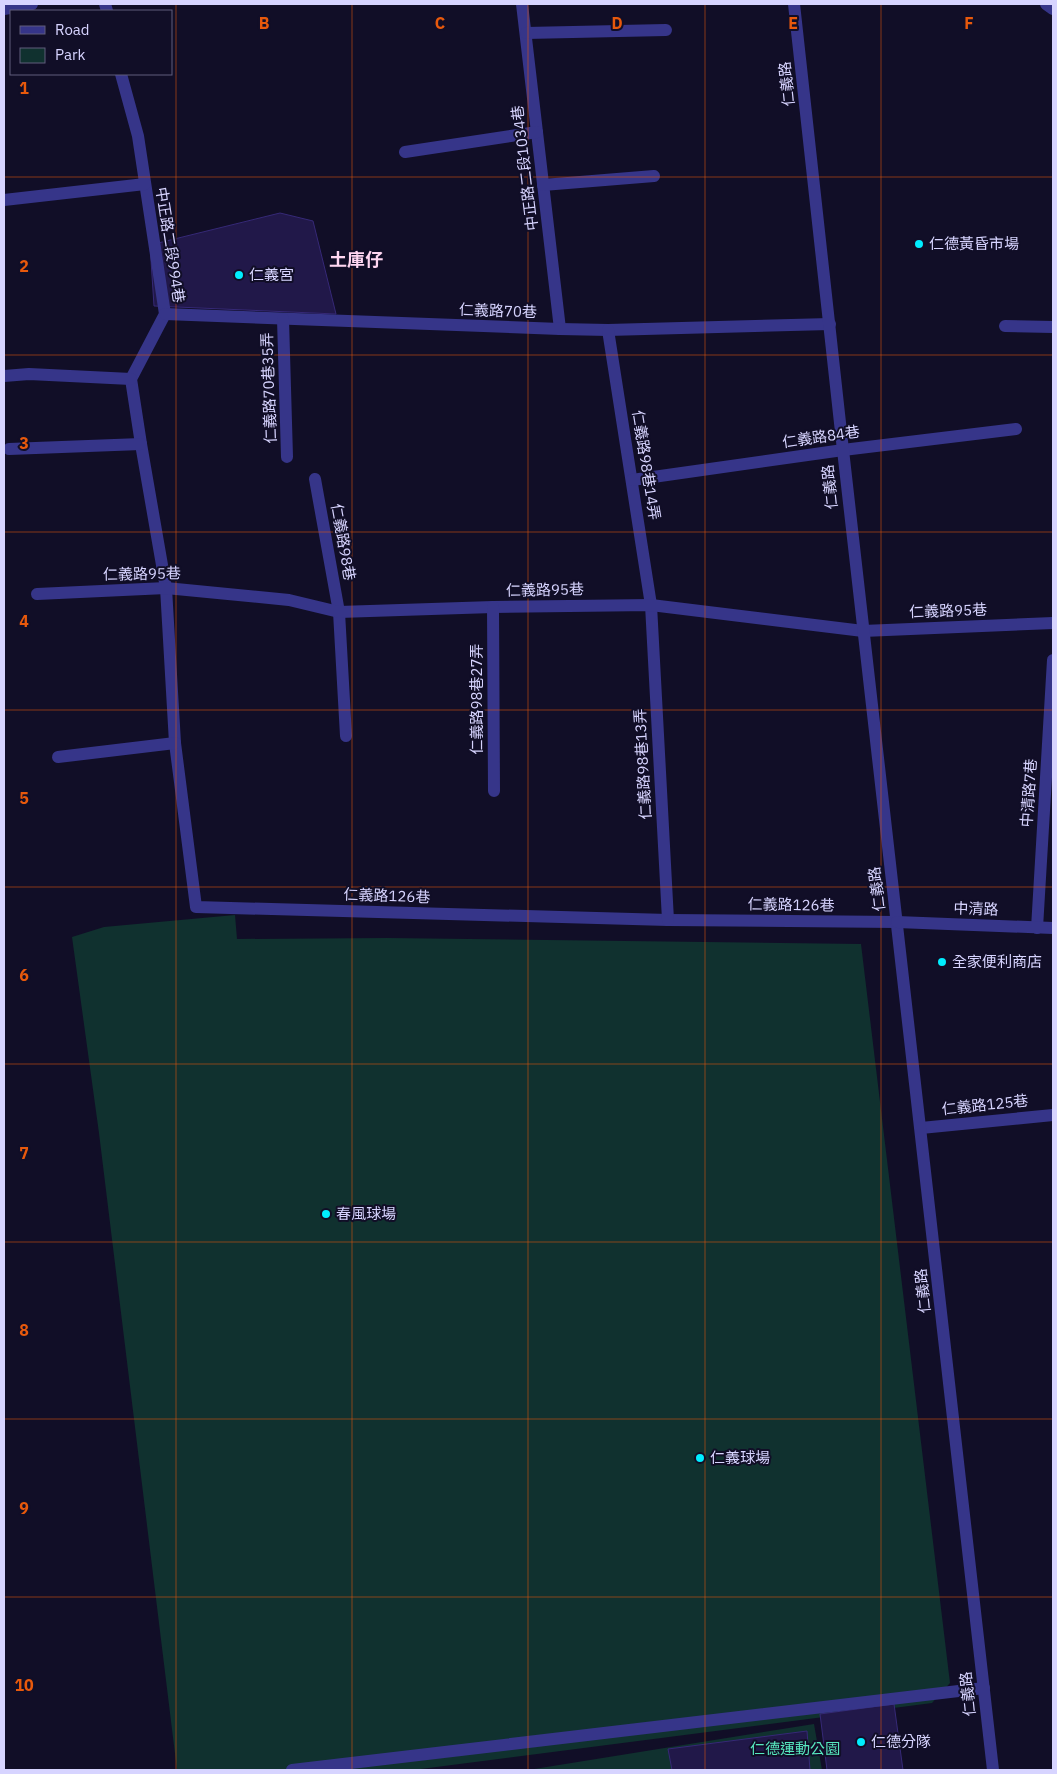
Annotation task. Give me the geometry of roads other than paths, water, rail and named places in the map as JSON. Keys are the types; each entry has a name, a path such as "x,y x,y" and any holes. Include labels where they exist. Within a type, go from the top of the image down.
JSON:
{"street":[{"path":"4,9 32,4"},
{"name":"中正路二段1034巷","path":"522,4 560,329"},
{"name":"仁義路","path":"794,4 830,324 842,450 993,1770"},
{"path":"1046,4 1053,9"},
{"path":"526,33 666,30"},
{"name":"中正路二段994巷","path":"121,75 138,136 165,314 131,378"},
{"path":"405,152 537,132"},
{"path":"543,186 654,176"},
{"path":"4,200 145,184"},
{"name":"仁義路70巷","path":"165,314 608,330 830,324"},
{"name":"仁義路70巷35弄","path":"283,319 287,457"},
{"path":"1005,326 1053,327"},
{"name":"仁義路98巷14弄","path":"608,330 651,606"},
{"path":"4,376 30,374 131,378 166,588"},
{"name":"仁義路84巷","path":"632,480 842,450 1016,429"},
{"path":"9,449 141,444"},
{"name":"仁義路98巷","path":"315,479 339,612 346,736"},
{"name":"仁義路95巷","path":"37,594 166,588 289,600 339,612 493,607 651,606 863,631 1053,623"},
{"name":"仁義路126巷","path":"166,588 176,743 196,907 668,920 897,922"},
{"name":"仁義路98巷13弄","path":"651,606 668,920"},
{"name":"仁義路98巷27弄","path":"493,607 494,791"},
{"name":"中清路7巷","path":"1037,928 1053,660"},
{"path":"58,757 176,743"},
{"name":"中清路","path":"897,922 1053,928"},
{"name":"仁義路125巷","path":"921,1128 1053,1115"},
{"path":"292,1770 984,1688"}],"place":[{"name":"仁德黃昏市場","path":"919,244"},
{"name":"仁義宮","path":"239,275"},
{"name":"全家便利商店","path":"942,962"},
{"name":"春風球場","path":"326,1214"},
{"name":"仁義球場","path":"700,1458"},
{"name":"仁德分隊","path":"861,1742"}],"district":[{"name":"土庫仔","path":"356,260"}],"park label":[{"name":"仁德運動公園","path":"795,1749"}]}
